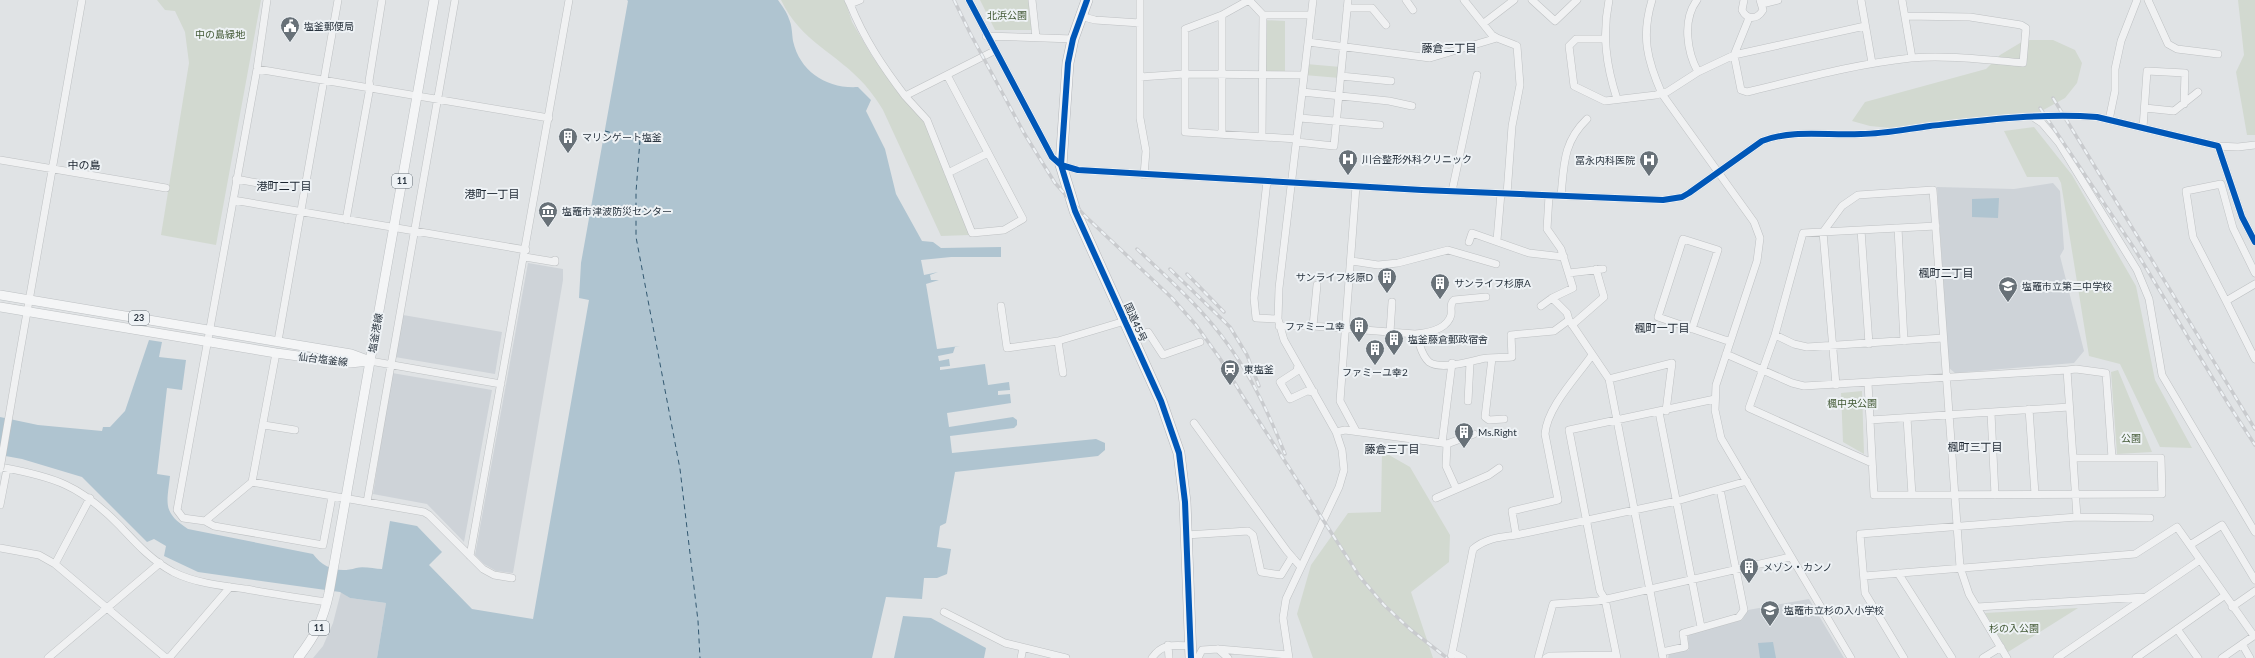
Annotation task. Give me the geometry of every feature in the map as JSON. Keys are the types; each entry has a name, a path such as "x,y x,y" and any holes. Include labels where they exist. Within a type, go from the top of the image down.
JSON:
{"highway":[{"name":"国道45号","path":"1086,0 1072,39 1065,91 1060,165 1075,211 1161,401 1178,453 1184,498 1191,658"}],"main road":[{"name":"塩釜港線","path":"298,658 314,637 324,616 328,598 434,0"},
{"name":"仙台塩釜線","path":"0,295 351,354 370,361"},
{"name":"仙台塩釜線","path":"0,307 276,353 350,363 370,361"}],"street":[{"path":"0,505 2,468 17,369 82,0"},
{"path":"267,0 233,200 206,342 177,510 183,518 205,521 214,526 323,545 332,497"},
{"path":"278,341 338,0"},
{"path":"346,220 370,87 369,81 382,0"},
{"path":"367,502 455,0"},
{"path":"470,556 525,254 569,0"},
{"path":"860,0 849,2 859,27 875,55 905,96 927,120 972,233 1004,230 1023,219 947,75"},
{"path":"969,0 986,36 1052,157 1060,165 1078,170 1292,183 1650,200 1674,199 1689,193 1719,174 1762,141 1783,135 1862,134 2033,117 2079,116 2109,120 2218,146 2238,147 2255,145"},
{"path":"1032,0 1036,38"},
{"path":"1140,0 1140,118 1146,151 1144,175"},
{"path":"1262,137 1263,15 1249,0 1222,15 1185,29 1184,74 1186,132 1262,137 1334,146 1348,0"},
{"path":"1198,658 1202,650 1218,649 1289,656 1283,618 1286,599 1300,566 1339,486 1344,470 1342,450 1336,432 1284,340 1278,322 1278,288 1300,118 1313,0"},
{"path":"1406,0 1413,10"},
{"path":"1464,0 1484,23 1492,35 1517,46 1520,76 1496,240"},
{"path":"1484,23 1514,0"},
{"path":"1532,0 1555,21 1577,0"},
{"path":"1609,0 1604,39 1610,79 1617,99"},
{"path":"1652,0 1646,30 1646,50 1662,94 1754,222 1760,238 1757,261 1716,385 1715,399 1721,438 1851,658"},
{"path":"1744,0 1742,10 1749,18"},
{"path":"1749,18 1756,17 1761,13 1761,2 1778,0"},
{"path":"1861,0 1872,63"},
{"path":"1902,0 1912,58"},
{"path":"2109,120 2115,91 2115,69 2120,41 2137,0"},
{"path":"2148,0 2168,44 2178,49 2218,54"},
{"path":"1694,1 1689,24 1688,40 1690,55 1698,72"},
{"path":"1347,8 1372,8 1386,25"},
{"path":"1222,15 1222,134"},
{"path":"1263,15 1311,16"},
{"path":"1080,16 1095,20 1140,22"},
{"path":"1749,18 1734,55 1741,90 1747,92 1872,63 1912,58 1953,57 2023,63 2026,28 1970,17 1905,16"},
{"path":"1604,39 1576,39 1570,46 1574,86 1606,101 1662,94 1698,72 1734,55 1866,26"},
{"path":"986,36 1072,39"},
{"path":"1308,42 1430,58 1497,38"},
{"path":"905,96 994,51"},
{"path":"256,69 549,118"},
{"path":"2143,128 2147,71 2185,73 2184,104"},
{"path":"1140,77 1184,74 1304,75"},
{"path":"1452,191 1477,75"},
{"path":"1341,76 1391,81"},
{"path":"1302,92 1389,101 1412,106"},
{"path":"2145,108 2174,111 2198,92"},
{"path":"2033,117 2042,122 2057,140 2076,168 2137,270 2149,299 2162,375 2255,532"},
{"path":"1300,118 1380,125"},
{"path":"1561,196 1565,152 1578,128 1587,119"},
{"path":"2218,146 2242,217 2255,242"},
{"path":"948,173 988,153"},
{"path":"0,160 166,188"},
{"path":"236,179 268,184"},
{"path":"1267,181 1254,298 1256,318 1347,330 1415,334 1433,332 1441,327 1451,316 1451,302 1454,300 1486,297"},
{"path":"2255,272 2233,228 2221,184 2186,191 2193,237 2255,358"},
{"path":"1356,186 1347,330 1340,401 1356,431"},
{"path":"1836,385 1823,232 1848,201 1858,195 1933,190 1960,567 1965,586 2008,658"},
{"path":"1541,306 1552,298 1573,288 1561,249 1546,229 1549,196"},
{"path":"233,200 415,232 525,254 555,262 555,260"},
{"path":"1872,463 1750,408 1775,335 1803,233 1936,226"},
{"path":"1898,228 1904,341"},
{"path":"1861,230 1869,344"},
{"path":"1469,242 1472,233 1494,241 1496,240 1529,253 1564,257"},
{"path":"1692,329 1718,250 1683,239 1658,317 1692,329 1730,341"},
{"path":"1352,261 1378,265 1398,263 1448,250 1496,264"},
{"path":"1415,334 1420,351 1429,361 1442,366 1452,363 1470,364 1481,359 1512,357 1511,336 1554,331 1570,322 1604,297 1600,269 1569,273"},
{"path":"2226,301 2255,284"},
{"path":"1313,326 1317,285"},
{"path":"1552,298 1567,313 1570,322 1609,379 1662,655 1686,647 1683,633 1739,617 1744,610 1720,489"},
{"path":"1390,332 1392,302"},
{"path":"1001,306 1007,348 1058,341 1125,321"},
{"path":"1132,337 1148,332 1163,354 1200,342"},
{"path":"1775,335 1794,344 1807,347 1832,347 1944,338"},
{"path":"1058,341 1063,372"},
{"path":"205,521 252,482 264,425 276,353"},
{"path":"1726,354 1804,386 2076,369 2106,373 2112,458"},
{"path":"1516,535 1512,511 1558,500 1545,434 1546,425 1551,413 1592,355"},
{"path":"1492,358 1485,417 1489,420 1504,419"},
{"path":"370,361 501,384"},
{"path":"1452,363 1445,444 1446,466 1456,488"},
{"path":"1609,379 1672,363 1662,411 1677,501 1701,627"},
{"path":"1468,401 1470,364"},
{"path":"1298,365 1297,371 1280,382 1290,399 1307,391 1314,392"},
{"path":"2067,370 2077,517"},
{"path":"1868,383 1874,495 2162,494 2161,458 2073,458"},
{"path":"1546,658 1550,656 1616,656 1605,599 1600,591 1569,430 1715,399"},
{"path":"1870,420 2069,407"},
{"path":"2029,409 2035,494"},
{"path":"1991,413 1995,495"},
{"path":"1907,418 1912,495"},
{"path":"1194,423 1300,566"},
{"path":"264,425 295,430"},
{"path":"1336,432 1345,430 1356,431 1445,444 1474,434"},
{"path":"2,468 57,480 90,498 148,555 160,564 183,577 230,587 328,598"},
{"path":"1436,498 1456,488 1489,475 1499,468"},
{"path":"1463,658 1452,655 1473,549 1495,537 1516,535 1677,501 1747,481"},
{"path":"252,482 346,500 367,502 424,512 483,569 494,575 512,578"},
{"path":"55,564 90,498"},
{"path":"1904,658 1865,593 1860,534 2077,517 2150,518"},
{"path":"2190,545 2222,525 2255,580"},
{"path":"1864,576 1960,567 2135,554 2177,527 2232,608 2254,636 2222,658"},
{"path":"1186,535 1248,531 1253,535 1260,572 1281,575 1292,557"},
{"path":"0,548 39,555 55,564 167,658 230,587"},
{"path":"1538,658 1553,604 1598,602 1605,599 1692,581 1735,569 1790,557"},
{"path":"2057,658 2200,560"},
{"path":"48,658 160,564"},
{"path":"1898,573 1952,658"},
{"path":"2232,608 2255,591"},
{"path":"2141,657 2177,629 2224,596"},
{"path":"1977,607 2145,598"},
{"path":"944,612 1005,643 1066,658"},
{"path":"2177,629 2198,658"},
{"path":"2242,644 2250,658"},
{"path":"1168,645 1169,658"},
{"path":"1152,658 1157,650 1168,645 1190,646"},
{"path":"1983,658 2001,647"},
{"path":"1021,658 1023,648"},
{"path":"1218,649 1228,658"},
{"path":"1255,652 1261,658"}],"shaded area":[{"name":"塩竈市立第二中学校","path":"2053,183 2060,191 2064,249 2060,256 2084,351 2074,363 1955,373 1949,368 1937,187 2014,189"},
{"path":"528,263 563,269 563,280 513,573 496,571 484,564 475,555"},
{"path":"403,315 502,332 495,374 395,357"},
{"path":"392,373 492,390 464,542 427,504 373,494"},
{"path":"341,592 350,598 386,603 377,658 313,658 323,646 333,623"},
{"name":"塩竈市立杉の入小学校","path":"1809,599 1844,658 1668,658 1669,654 1689,650 1689,634 1742,620 1748,610"}],"green space":[{"name":"中の島緑地","path":"157,0 261,0 216,245 161,235 189,63 185,32 175,11 165,10"},
{"path":"781,0 845,0 852,22 872,56 900,95 925,122 970,235 941,236 883,110 877,101 865,85 854,74 809,37 789,14"},
{"name":"北浜公園","path":"980,0 1029,0 1034,30 995,30"},
{"path":"2238,0 2255,0 2255,135 2247,135 2236,72 2244,55"},
{"path":"1263,20 1285,21 1285,71 1262,71"},
{"path":"2025,40 2053,40 2075,50 2082,63 2077,83 2065,98 2038,113 1900,129 1870,126 1852,121 1865,102 1986,69 2000,55"},
{"path":"1306,64 1341,67 1340,78 1304,75"},
{"path":"2034,127 2072,175 2136,286 2155,380 2192,448 2160,447 2120,364 2089,356 2061,183 2058,177 2027,177 2004,131"},
{"name":"公園","path":"2118,370 2152,452 2117,454 2111,372"},
{"name":"楓中央公園","path":"1862,391 1864,454 1843,442 1841,393"},
{"path":"1382,451 1410,467 1450,535 1449,562 1411,592 1433,658 1313,658 1297,614 1311,565 1348,513 1381,512"},
{"name":"杉の入公園","path":"2078,608 2008,652 1985,613"}],"water":[{"path":"627,0 778,0 786,11 790,21 793,41 797,52 808,70 816,76 836,85 858,87 871,100 866,111 885,149 896,194 922,241 933,242 941,248 1001,247 1001,257 951,257 921,260 924,275 938,272 930,275 931,280 939,280 926,284 937,349 960,346 955,347 953,353 938,356 939,361 949,359 950,366 940,367 940,370 985,364 988,385 1009,382 1010,390 998,391 998,395 1010,394 1011,403 947,413 949,427 1013,417 1017,420 1017,425 1014,428 950,436 952,453 1096,439 1105,443 1105,450 1098,456 955,472 946,523 940,526 937,547 951,549 947,574 937,578 924,578 922,599 886,597 872,658 377,658 386,603 350,598 340,592 198,572 164,556 166,546 154,539 147,542 82,477 22,459 0,455 0,417 38,425 102,431 103,427 110,427 125,411 149,340 162,342 159,357 186,360 182,390 167,388 157,474 170,476 168,507 174,517 188,529 313,554 327,566 338,570 344,570 359,567 382,569 390,521 417,526 442,552 429,565 472,609 533,619 589,300 579,298 581,263"},
{"path":"1999,198 1998,218 1972,217 1972,199"},
{"path":"903,616 931,618 986,648 984,658 894,658"},
{"path":"1773,642 1776,658 1760,658 1758,643"}],"ferry route":[{"path":"605,131 640,140 636,192 636,237 680,469 698,621 700,658"}],"railway":[{"path":"954,0 970,33 1024,133 1055,183 1084,215 1172,298 1196,325 1221,360 1360,577 1384,605 1411,630 1447,658"},
{"path":"2053,98 2255,429"},
{"path":"2040,108 2134,248 2229,405 2255,445"},
{"path":"1137,249 1197,307 1219,332 1246,371 1285,454"},
{"path":"1170,269 1230,327 1247,355 1259,386"},
{"path":"1187,274 1224,312"}],"cycle path":[{"path":"969,0 1052,157 1061,165 1078,170 1422,190 1663,200 1682,197 1762,141 1774,137 1798,134 1878,133 1930,126 2013,118 2055,116 2097,117 2218,146 2242,217 2255,242"},
{"path":"1087,0 1073,39 1068,63 1061,165 1075,211 1161,401 1179,453 1185,502 1191,658"}],"place":[{"name":"塩釜郵便局","path":"290,43"},
{"name":"マリンゲート塩釜","path":"568,154"},
{"name":"川合整形外科クリニック","path":"1348,176"},
{"name":"冨永内科医院","path":"1649,177"},
{"name":"塩竈市津波防災センター","path":"548,228"},
{"name":"サンライフ杉原D","path":"1387,294"},
{"name":"サンライフ杉原A","path":"1440,300"},
{"name":"塩竈市立第二中学校","path":"2008,303"},
{"name":"ファミーユ幸","path":"1359,343"},
{"name":"塩釜藤倉郵政宿舎","path":"1394,356"},
{"name":"ファミーユ幸2","path":"1375,366"},
{"name":"東塩釜","path":"1230,386"},
{"name":"Ms.Right","path":"1464,449"},
{"name":"メゾン・カンノ","path":"1749,584"},
{"name":"塩竈市立杉の入小学校","path":"1770,627"}],"district":[{"name":"藤倉二丁目","path":"1449,48"},
{"name":"中の島","path":"84,165"},
{"name":"港町二丁目","path":"284,186"},
{"name":"港町一丁目","path":"492,194"},
{"name":"楓町二丁目","path":"1946,273"},
{"name":"楓町一丁目","path":"1662,328"},
{"name":"楓町三丁目","path":"1975,447"},
{"name":"藤倉三丁目","path":"1392,449"}]}
